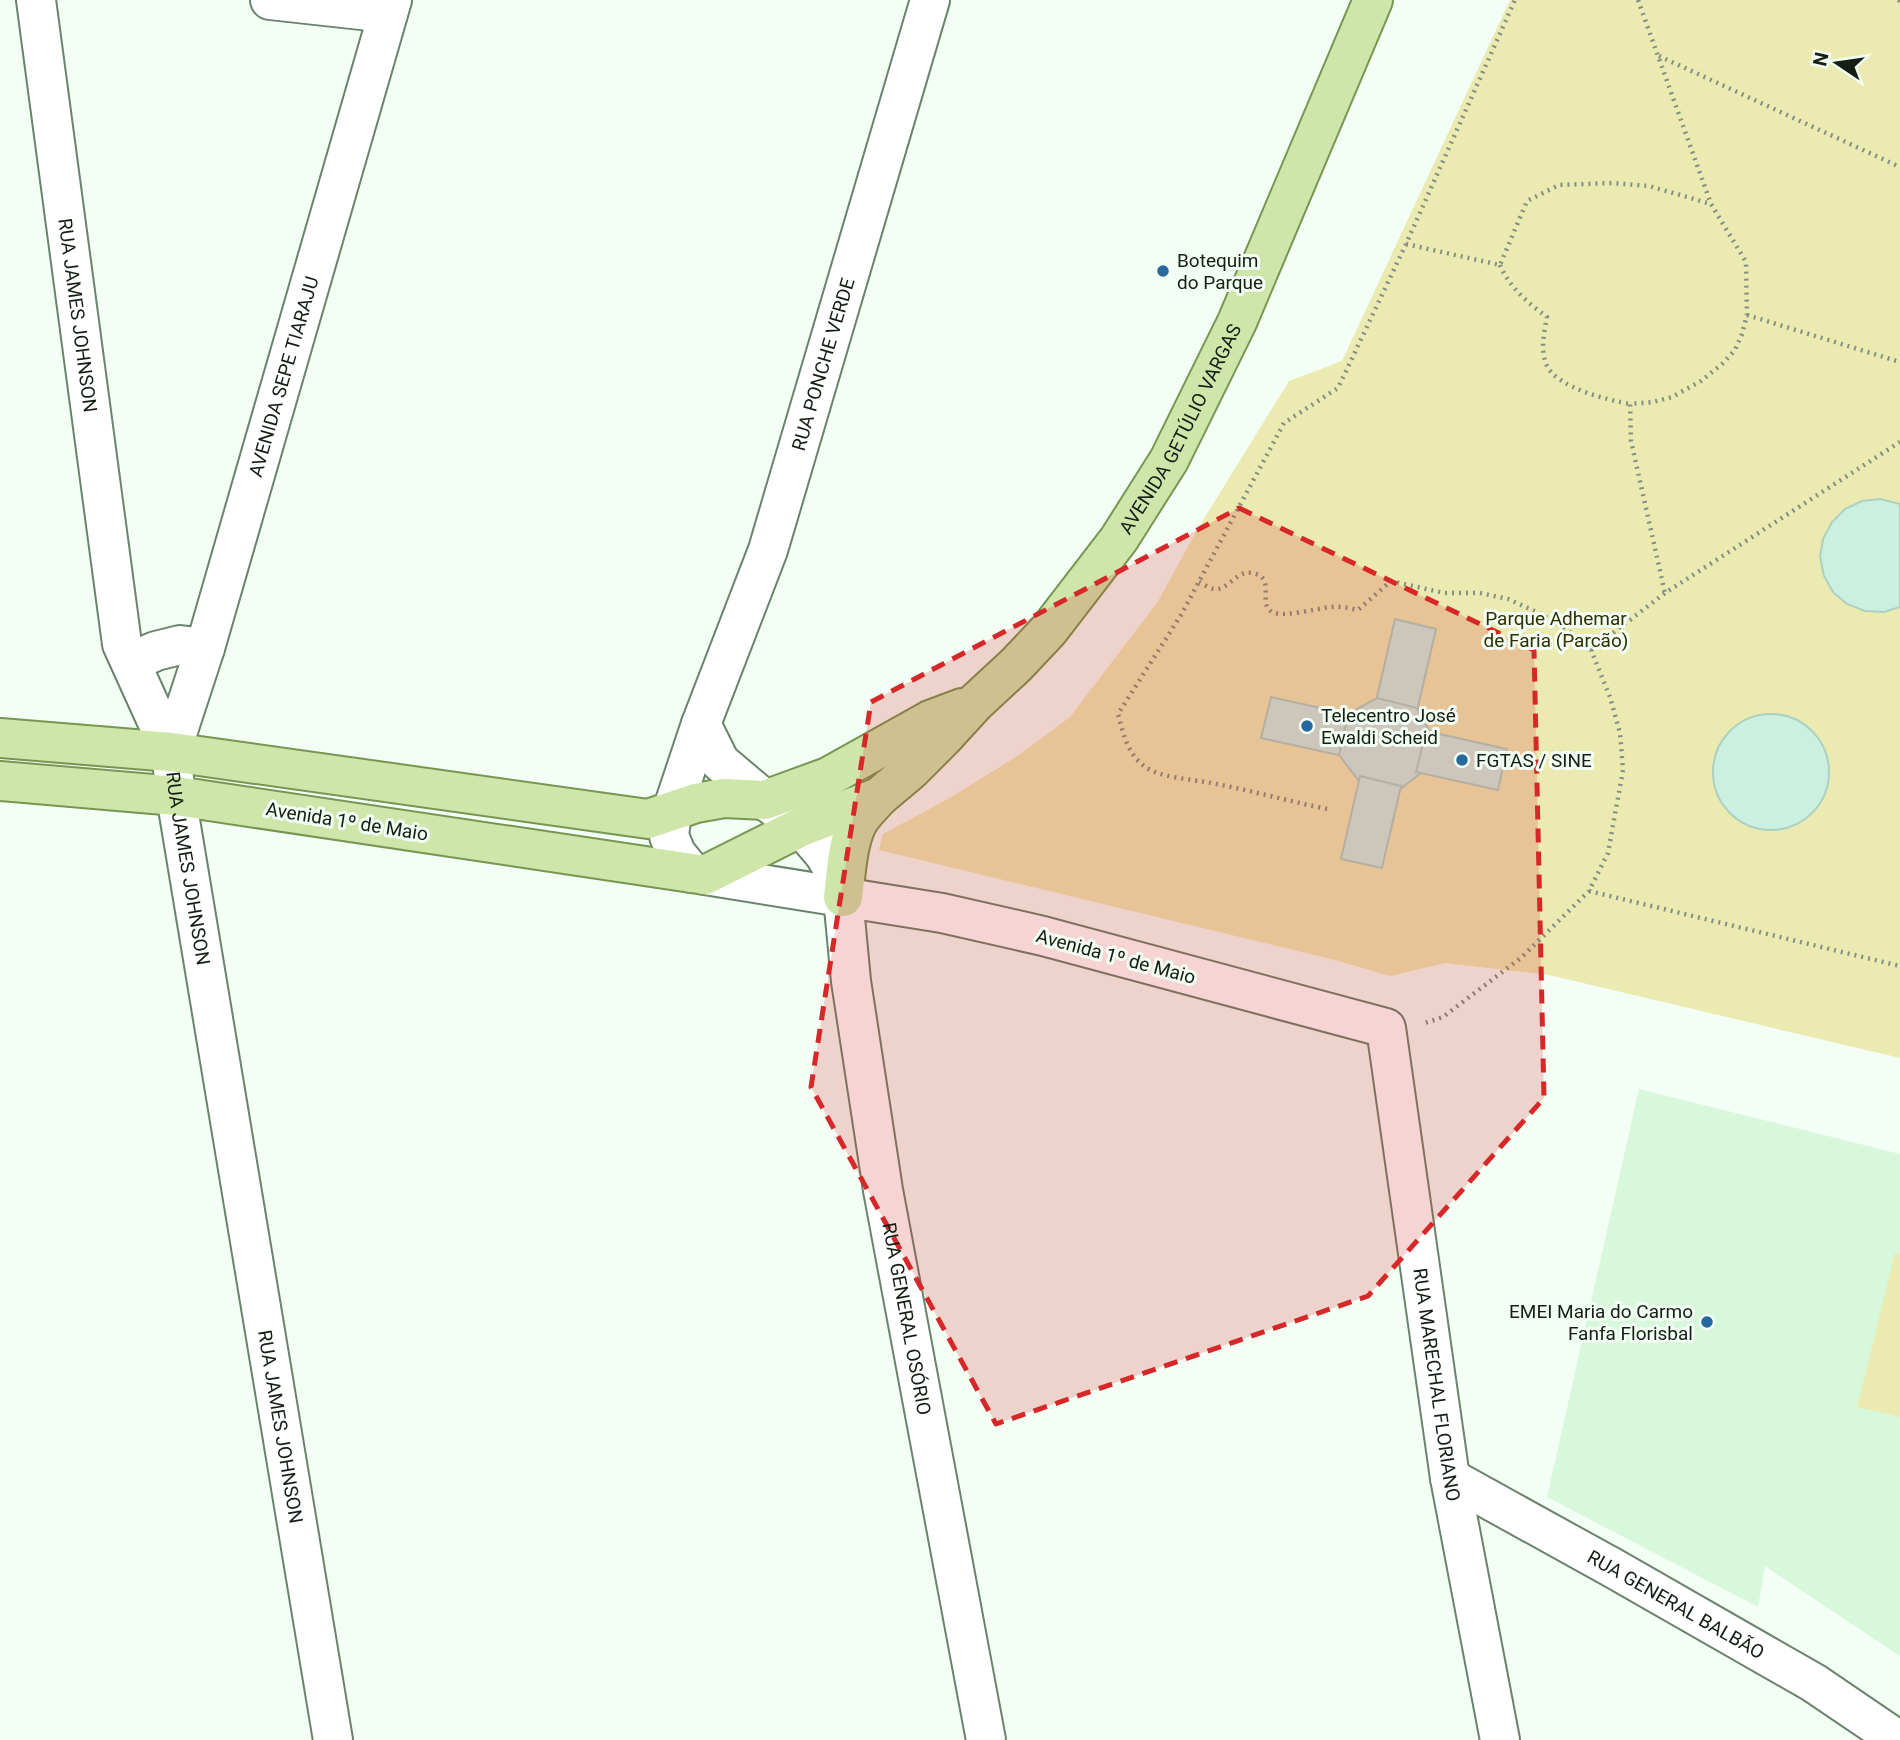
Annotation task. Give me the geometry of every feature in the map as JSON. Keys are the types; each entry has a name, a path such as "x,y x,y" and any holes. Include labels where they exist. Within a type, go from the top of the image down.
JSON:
{"main road":[{"name":"AVENIDA GETÚLIO VARGAS","path":"699,874 801,827 879,797 910,771 975,703 1016,665 1077,595 1119,539 1169,460 1237,322 1373,0"},
{"name":"AVENIDA GETÚLIO VARGAS","path":"765,800 828,777 930,720 975,703"},
{"path":"0,738 171,752 648,820 696,803 724,798 765,800"},
{"name":"Avenida 1º de Maio","path":"0,781 176,796 699,874"},
{"path":"843,897 854,831 879,797"}],"street":[{"name":"RUA JAMES JOHNSON","path":"36,0 122,644 171,752 176,796 333,1740"},
{"path":"271,0 390,6"},
{"name":"RUA PONCHE VERDE","path":"672,811 701,724 768,550 930,0"},
{"name":"AVENIDA SEPE TIARAJU","path":"171,752 205,648 390,6"},
{"path":"192,687 172,686 133,666 156,651 180,645 205,648"},
{"path":"701,724 720,762 801,827 824,854 835,872 843,897"},
{"path":"672,811 669,836 676,853 699,874"},
{"name":"Avenida 1º de Maio","path":"699,874 942,914 1043,936 1386,1028"},
{"name":"RUA GENERAL OSÓRIO","path":"843,897 851,981 883,1190 986,1740"},
{"name":"RUA MARECHAL FLORIANO","path":"1386,1028 1450,1478 1500,1740"},
{"name":"RUA GENERAL BALBÃO","path":"1450,1478 1814,1683 1898,1740"}],"path":[{"path":"1327,809 1155,772 1144,766 1132,753 1123,735 1118,714 1181,615 1284,423 1338,388 1516,0"},
{"path":"1638,0 1712,204 1746,262 1747,315 1735,350 1701,381 1672,397 1630,404 1595,396 1558,377 1548,367 1543,344 1547,317 1506,279 1500,265 1527,201 1559,186 1612,183 1649,186 1712,204"},
{"path":"1658,56 1900,167"},
{"path":"1406,244 1500,265"},
{"path":"1747,315 1900,362"},
{"path":"1630,404 1631,442 1665,593"},
{"path":"1591,650 1665,593 1900,442"},
{"path":"1199,582 1212,589 1220,589 1242,573 1256,574 1265,582 1268,608 1271,612 1278,613 1331,607 1358,610 1391,582 1444,593 1480,593 1508,599 1539,613 1566,629 1591,650 1620,733 1623,770 1608,853 1589,891 1522,957 1443,1017 1423,1024"},
{"path":"1589,891 1900,966"}],"highlighted area":[{"path":"1239,508 1534,650 1544,1098 1368,1296 996,1424 811,1087 871,702"}],"shaded area":[{"name":"EMEI Maria do Carmo Fanfa Florisbal","path":"1639,1089 1900,1154 1900,1656 1765,1566 1758,1607 1547,1497"}],"green space":[{"name":"Parque Adhemar de Faria (Parcão)","path":"1510,0 1900,0 1900,1058 1549,975 1445,963 1390,976 1335,960 879,850 883,834 948,799 1016,757 1070,717 1157,603 1197,530 1289,381 1342,361"},
{"path":"1895,1253 1900,1254 1900,1417 1857,1407"}],"building":[{"path":"1880,499 1900,504 1900,607 1884,612 1865,611 1847,604 1833,592 1824,576 1820,557 1823,539 1832,522 1845,509 1862,501"},
{"path":"1395,619 1436,629 1417,711 1376,701"},
{"name":"Telecentro José Ewaldi Scheid","path":"1271,697 1352,715 1343,756 1261,738"},
{"path":"1377,698 1417,708 1430,732 1421,773 1399,790 1359,781 1339,755 1348,714"},
{"path":"1771,714 1793,719 1812,731 1824,750 1829,772 1824,794 1812,813 1793,825 1771,830 1749,825 1730,813 1718,794 1713,772 1718,750 1730,731 1749,719"},
{"name":"FGTAS / SINE","path":"1426,731 1507,749 1498,790 1416,772"},
{"path":"1360,776 1401,786 1382,868 1341,859"}],"place":[{"name":"Botequim do Parque","path":"1163,271"},
{"name":"Telecentro José Ewaldi Scheid","path":"1307,726"},
{"name":"FGTAS / SINE","path":"1462,760"},
{"name":"EMEI Maria do Carmo Fanfa Florisbal","path":"1707,1322"}]}
